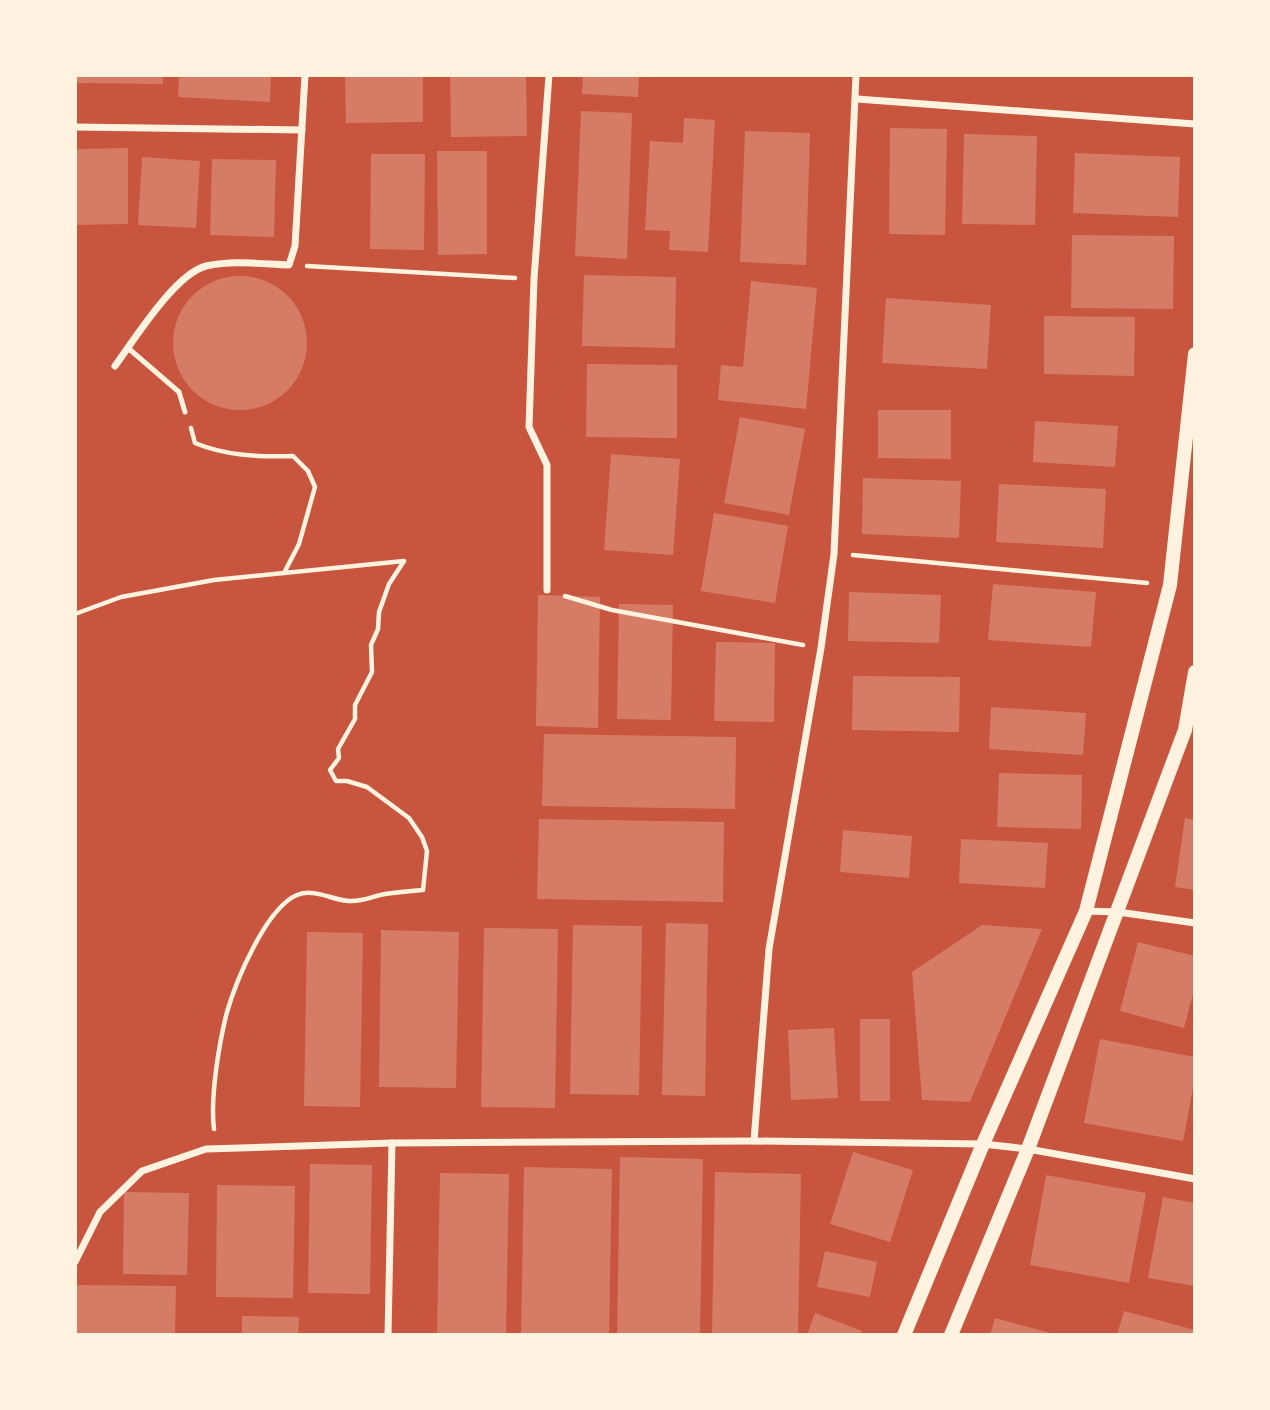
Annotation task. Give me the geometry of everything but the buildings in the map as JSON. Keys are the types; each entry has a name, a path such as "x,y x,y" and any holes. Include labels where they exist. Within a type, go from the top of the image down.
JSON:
{"main road":[{"path":"904,1335 1086,911 1170,585 1195,354"},
{"path":"951,1335 1028,1149 1190,730 1195,672"}],"street":[{"path":"115,366 171,290 204,267 232,263 289,265 295,246 305,75"},
{"path":"547,590 547,465 529,427 534,279 549,75"},
{"path":"754,1141 769,949 821,649 834,554 857,99 856,75"},
{"path":"857,99 1195,124"},
{"path":"75,127 302,130"},
{"path":"1086,911 1118,912 1195,923"},
{"path":"75,1262 100,1212 142,1171 206,1149 392,1143 754,1141 984,1144 1028,1149 1195,1179"},
{"path":"388,1335 392,1143"}],"lane":[{"path":"128,348 179,392 185,412"}],"path":[{"path":"289,265 534,279"},
{"path":"185,412 195,443 212,451 257,457 293,456 308,471 316,487 299,544 284,574"},
{"path":"834,554 1170,585"},
{"path":"75,614 121,597 214,580 404,561 389,584 379,612 378,629 372,645 373,667 370,679 355,705 355,719 338,749 339,758 330,770 336,781 367,787 387,800 396,810 404,813 422,837 427,851 422,890 385,894 351,902 304,893 288,900 275,911 253,948 227,1012 216,1081 213,1122 216,1149"},
{"path":"547,590 612,610 821,649"}]}
